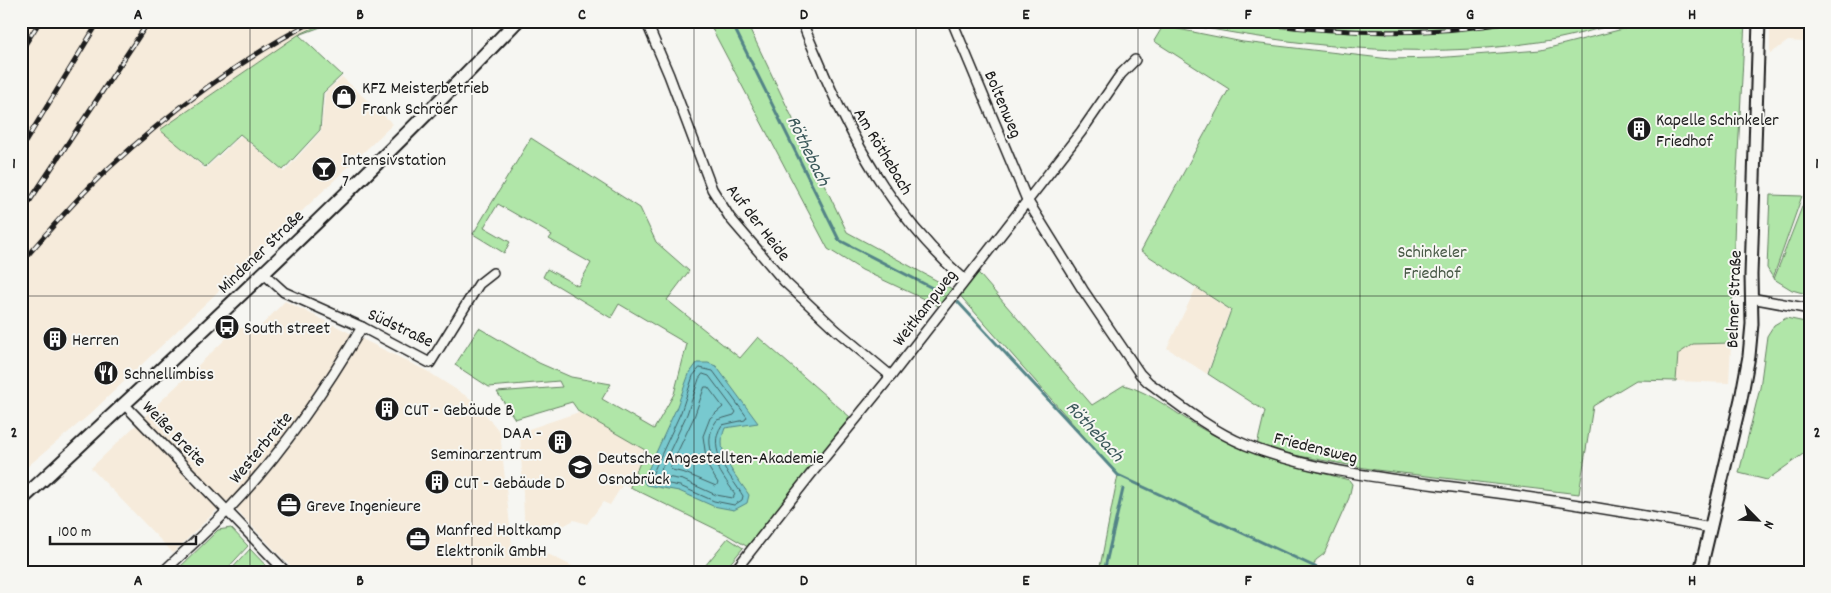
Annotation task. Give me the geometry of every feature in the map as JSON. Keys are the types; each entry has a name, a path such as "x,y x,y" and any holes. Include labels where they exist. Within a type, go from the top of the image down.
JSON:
{"main road":[{"name":"Mindener Straße","path":"21,500 263,273 406,135 517,21"}],"street":[{"name":"Auf der Heide","path":"646,21 712,189 730,218 785,282 836,330 891,376"},
{"name":"Am Röthebach","path":"802,21 838,105 861,149 892,199 918,233 965,280"},
{"name":"Boltenweg","path":"952,21 1027,200"},
{"name":"Belmer Straße","path":"1700,572 1746,376 1752,324 1759,21"},
{"name":"Weitkampweg","path":"734,572 810,474 891,376 1081,132 1121,74 1135,60"},
{"name":"Friedensweg","path":"1027,200 1083,290 1140,374 1148,382 1207,425 1248,446 1291,459 1364,475 1570,502 1710,528"},
{"name":"Südstraße","path":"263,273 284,292 362,327 430,363 479,284 493,273"},
{"path":"1752,298 1810,309"},
{"name":"Westerbreite","path":"163,572 227,511 264,469 306,417 362,327"},
{"name":"Weiße Breite","path":"124,404 286,572"}],"shaded area":[{"path":"28,21 328,21 298,35 161,130 205,169 241,136 284,172 321,131 325,93 342,77 393,124 89,415 21,472 21,32"},
{"path":"1770,21 1810,21 1810,59 1804,59 1804,42 1788,41 1770,54"},
{"path":"1196,288 1230,310 1207,374 1167,348"},
{"path":"285,301 427,371 474,401 500,432 513,554 548,554 584,572 296,572 227,500 173,553 91,468 237,328 258,329"},
{"path":"1693,344 1731,344 1729,383 1676,381 1678,354"},
{"name":"Deutsche Angestellten-Akademie Osnabrück","path":"579,412 645,450 630,487 623,484 610,505 603,502 587,524 574,520 563,526 559,520 525,537 520,432"}],"green space":[{"path":"328,21 337,21 299,35 342,75 323,93 320,130 283,170 240,134 205,167 160,130 298,35"},
{"path":"708,21 746,21 847,232 956,291 943,308 862,270 828,249"},
{"path":"1169,21 1626,21 1549,40 1492,48 1399,50 1352,48 1306,43 1214,30"},
{"name":"Schinkeler Friedhof","path":"1654,21 1745,21 1735,210 1731,343 1693,344 1678,354 1676,381 1636,380 1593,406 1579,494 1376,470 1288,454 1257,445 1265,411 1208,374 1231,310 1141,251 1229,89 1154,41 1163,26 1243,42 1390,59 1434,58 1541,50"},
{"path":"1810,118 1810,295 1792,290 1774,279 1807,194"},
{"path":"531,138 640,208 656,242 689,271 667,300 740,358 758,337 850,417 748,547 726,534 630,487 645,450 579,412 572,402 515,419 497,392 562,387 559,381 489,387 455,365 479,328 539,363 571,377 611,384 602,399 654,429 674,394 687,344 619,304 611,318 543,277 547,269 578,286 591,263 549,239 552,235 498,204 484,227 510,242 504,253 473,234"},
{"path":"1770,195 1802,196 1773,278 1767,268"},
{"path":"974,268 1092,405 1124,385 1145,393 1204,430 1239,447 1275,460 1349,480 1352,484 1349,498 1324,554 1316,560 1311,572 1099,572 1118,475 956,291"},
{"path":"1786,318 1810,323 1810,449 1767,480 1739,473 1760,388 1767,336 1774,325"},
{"path":"231,528 248,546 224,572 175,572 218,530"},
{"path":"728,538 743,548 723,572 700,572"},
{"path":"250,549 272,572 229,572"}],"water":[{"path":"697,363 708,363 716,366 758,423 725,428 722,438 722,447 728,464 749,495 747,503 734,510 713,506 679,491 646,485 643,481 676,409 689,374"}],"waterway":[{"name":"Röthebach","path":"731,21 839,240 942,293"},
{"name":"Röthebach","path":"958,302 1118,475 1326,572"},
{"path":"1104,572 1123,489"}],"railway":[{"path":"21,51 40,21"},
{"path":"21,149 99,21"},
{"path":"21,214 149,21"},
{"path":"21,263 86,190 156,127 233,69 314,21"},
{"path":"1243,21 1311,29 1380,32 1449,30 1517,21"}],"place":[{"name":"KFZ Meisterbetrieb Frank Schröer","path":"344,97"},
{"name":"Kapelle Schinkeler Friedhof","path":"1639,129"},
{"name":"Intensivstation 7","path":"324,169"},
{"name":"South street","path":"227,327"},
{"name":"Herren","path":"55,339"},
{"name":"Schnellimbiss","path":"106,373"},
{"name":"CUT - Gebäude B","path":"387,409"},
{"name":"DAA - Seminarzentrum","path":"560,442"},
{"name":"Deutsche Angestellten-Akademie Osnabrück","path":"580,467"},
{"name":"CUT - Gebäude D","path":"437,482"},
{"name":"Greve Ingenieure","path":"289,505"},
{"name":"Manfred Holtkamp Elektronik GmbH","path":"418,539"}]}
